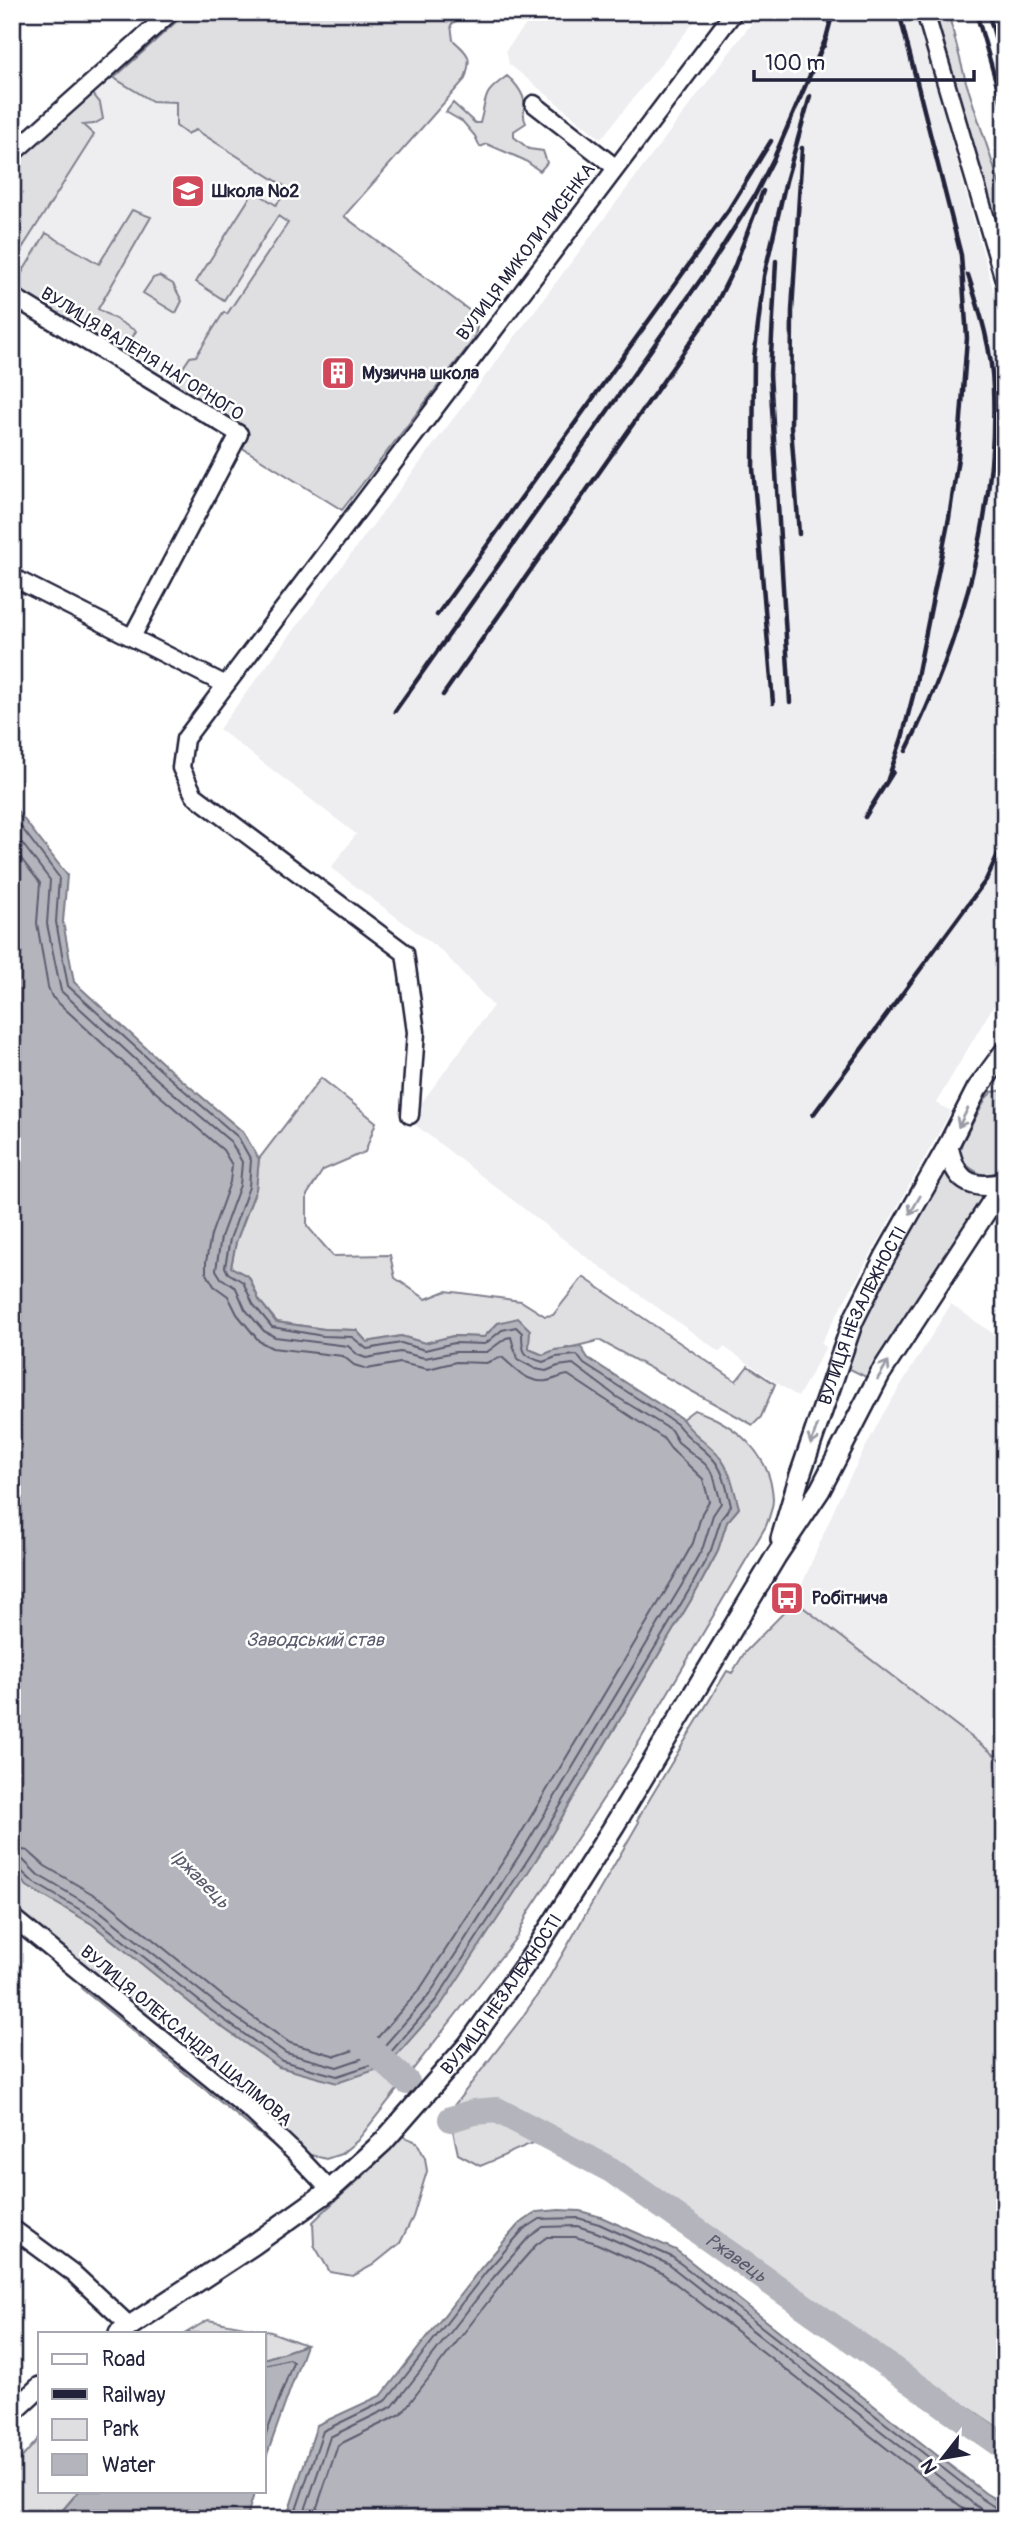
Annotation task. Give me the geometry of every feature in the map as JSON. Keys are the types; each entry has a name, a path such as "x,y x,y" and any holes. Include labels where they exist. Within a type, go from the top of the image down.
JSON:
{"main road":[{"name":"ВУЛИЦЯ НЕЗАЛЕЖНОСТІ","path":"776,1556 799,1478 853,1321 977,1089 1005,1051"},
{"path":"977,1089 990,1082 1005,1079"},
{"path":"948,1146 954,1167 961,1177 973,1185 984,1188 1004,1183"},
{"name":"ВУЛИЦЯ НЕЗАЛЕЖНОСТІ","path":"125,2330 330,2190 383,2142 468,2045 506,1995 614,1826 776,1556 820,1490 880,1374 1004,1183"},
{"path":"12,2413 38,2389"}],"street":[{"path":"12,154 171,12"},
{"name":"ВУЛИЦЯ МИКОЛИ ЛИСЕНКА","path":"410,1115 416,1032 405,953 194,795 181,768 185,739 734,12"},
{"path":"925,12 1005,283"},
{"path":"534,104 615,167"},
{"name":"ВУЛИЦЯ ВАЛЕРІЯ НАГОРНОГО","path":"12,296 239,434 132,637"},
{"path":"12,577 224,684"},
{"path":"977,1089 1005,1038"},
{"name":"ВУЛИЦЯ ОЛЕКСАНДРА ШАЛІМОВА","path":"12,1917 252,2112 330,2190"},
{"path":"12,2228 73,2273 125,2330"}],"shaded area":[{"name":"Школа №2","path":"182,12 391,12 465,73 185,393 12,288 12,166"},
{"path":"536,12 702,12 601,139 509,64 506,50"},
{"path":"760,12 915,12 1005,331 1005,986 936,1103 951,1111 821,1343 826,1347 798,1397 724,1347 720,1352 585,1256 409,1120 493,1006 443,952 331,868 356,834 219,729"},
{"path":"951,1304 1005,1342 1005,1763 795,1601 839,1498 883,1414"}],"green space":[{"path":"187,12 465,12 451,25 453,40 468,57 465,79 344,216 474,314 477,327 474,339 342,510 241,447 247,431 172,384 190,357 196,356 224,312 227,314 288,223 278,216 224,300 196,282 254,191 276,205 289,189 196,130 187,134 176,126 176,102 152,101 114,78"},
{"path":"935,12 948,12 966,82 1005,201 1005,253"},
{"path":"507,76 520,90 524,103 526,123 514,131 514,137 529,149 543,151 547,163 540,171 524,160 487,144 480,147 463,122 446,112 453,103 475,123 480,123 489,92"},
{"path":"90,90 100,103 103,119 94,124 83,125 94,135 21,250 22,273 46,233 99,264 132,210 151,217 98,309 136,331 124,352 94,334 83,343 12,299 12,161"},
{"path":"159,276 173,284 182,301 176,313 143,293 153,278"},
{"path":"321,1078 376,1122 365,1152 323,1170 307,1195 307,1226 333,1256 390,1255 395,1278 426,1299 446,1291 521,1301 545,1316 553,1315 583,1277 736,1381 748,1366 775,1384 761,1417 753,1425 599,1340 543,1355 529,1349 498,1323 484,1337 453,1336 425,1343 401,1336 367,1342 356,1330 324,1329 277,1322 259,1300 249,1277 231,1267 236,1242 256,1189 259,1159"},
{"path":"1005,1090 1005,1169 999,1173 982,1174 961,1160 960,1150 986,1098 992,1092"},
{"path":"942,1166 960,1187 986,1196 872,1380 848,1368 862,1323"},
{"path":"694,1410 723,1423 748,1442 758,1454 771,1483 773,1499 766,1526 626,1764 528,1913 518,1935 357,2141 341,2154 326,2159 300,2152 284,2154 82,1989 91,1972 12,1908 12,1872 29,1887 92,1924 209,2018 279,2067 540,1854 697,1590 717,1553 727,1522 739,1508 717,1453 689,1430 682,1419"},
{"path":"795,1601 1005,1763 1005,2432 652,2194 551,2138 480,2166 458,2154 449,2112 547,1981 639,1822 637,1820 727,1671 732,1673 745,1652"},
{"path":"402,2136 417,2142 425,2158 427,2171 413,2217 400,2243 373,2265 353,2276 330,2272 314,2245 313,2222 370,2170"},
{"path":"208,2320 271,2332 306,2345 266,2358 266,2332 188,2332"},
{"path":"38,2439 38,2492 78,2492 55,2519 12,2519 12,2469"}],"water":[{"name":"Заводський став","path":"12,804 67,875 63,922 74,982 243,1132 259,1159 256,1189 236,1242 231,1267 249,1277 259,1300 276,1322 324,1329 356,1330 367,1342 401,1336 425,1343 453,1336 484,1337 498,1323 518,1318 530,1330 529,1349 543,1355 554,1350 581,1347 588,1358 682,1419 714,1450 726,1467 739,1508 727,1522 717,1553 697,1590 540,1854 441,2005 387,2066 337,2083 279,2067 209,2018 92,1924 28,1887 12,1872"},
{"path":"580,2211 601,2217 676,2250 985,2493 1005,2505 1005,2519 286,2519 317,2425 382,2395 518,2225 537,2212"},
{"path":"306,2345 266,2457 266,2358"},
{"path":"78,2492 255,2492 246,2519 55,2519"}],"waterway":[{"name":"Іржавець","path":"362,2041 407,2082"},
{"name":"Ржавець","path":"451,2119 474,2112 497,2110 611,2170 1005,2448"}],"railway":[{"path":"824,46 833,12"},
{"path":"888,779 914,692 949,518 958,458 967,338 961,255 899,12"},
{"path":"976,12 1005,113"},
{"path":"988,12 1005,71"},
{"path":"395,711 711,265 755,195 774,158 827,36"},
{"path":"773,703 753,468 754,358 764,276 786,181 810,96"},
{"path":"437,615 729,209 771,141"},
{"path":"799,534 791,427 792,311 802,148"},
{"path":"443,695 713,310 734,268 763,191"},
{"path":"776,261 770,374 790,702"},
{"path":"906,751 944,666 959,621 972,575 989,481 993,434 992,374 985,331 968,275"},
{"path":"998,404 1005,430"},
{"path":"865,817 893,772"},
{"path":"813,1115 986,880 1005,839"}],"place":[{"name":"Школа №2","path":"188,191"},
{"name":"Музична школа","path":"338,373"},
{"name":"Робітнича","path":"787,1598"}]}
